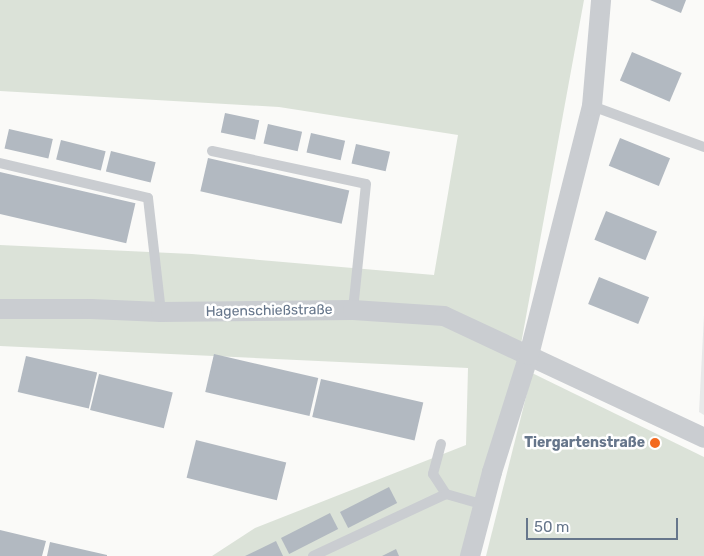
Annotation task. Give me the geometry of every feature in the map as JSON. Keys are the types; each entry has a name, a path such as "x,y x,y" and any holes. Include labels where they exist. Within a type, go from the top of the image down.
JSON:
{"street":[{"path":"470,556 529,355 592,106 602,0"},
{"name":"Hagenschießstraße","path":"0,310 91,309 161,312 354,310 444,316 704,438"}],"lane":[{"path":"592,106 704,147"},
{"path":"212,151 366,184 354,310"},
{"path":"0,163 148,198 161,312"},
{"path":"441,444 433,474 446,494 484,505"},
{"path":"313,556 446,494"}],"shaded area":[{"path":"0,0 584,0 519,355 467,556 212,556 255,528 466,445 468,368 0,346 0,245 192,254 434,275 458,135 279,107 0,91"},
{"path":"704,315 704,415 699,412"},
{"path":"532,373 704,457 704,556 486,556"}],"building":[{"path":"650,0 686,0 681,13"},
{"path":"632,52 682,73 670,102 620,81"},
{"path":"225,113 259,120 255,140 221,133"},
{"path":"268,124 302,132 298,151 264,143"},
{"path":"9,129 53,139 48,159 5,148"},
{"path":"311,133 345,141 341,160 307,152"},
{"path":"620,138 670,158 659,186 609,166"},
{"path":"61,140 106,151 101,171 56,159"},
{"path":"356,144 390,152 386,171 352,163"},
{"path":"111,151 156,162 151,183 106,171"},
{"path":"208,158 349,191 342,224 200,191"},
{"path":"0,172 135,203 126,243 0,214"},
{"path":"606,211 657,232 645,260 594,240"},
{"path":"599,277 649,297 638,324 588,304"},
{"path":"214,354 318,378 309,416 205,392"},
{"path":"26,356 97,372 89,408 18,392"},
{"path":"99,374 173,392 164,428 90,410"},
{"path":"321,379 423,403 415,441 312,417"},
{"path":"196,440 286,462 277,500 187,478"},
{"path":"389,487 397,503 348,528 340,512"},
{"path":"330,513 338,529 289,554 281,538"},
{"path":"0,530 46,541 42,556 0,556"},
{"path":"276,541 283,556 245,556"},
{"path":"50,542 107,555 107,556 47,556"},
{"path":"396,549 399,556 382,556"}],"place":[{"name":"Tiergartenstraße","path":"655,443"}]}
